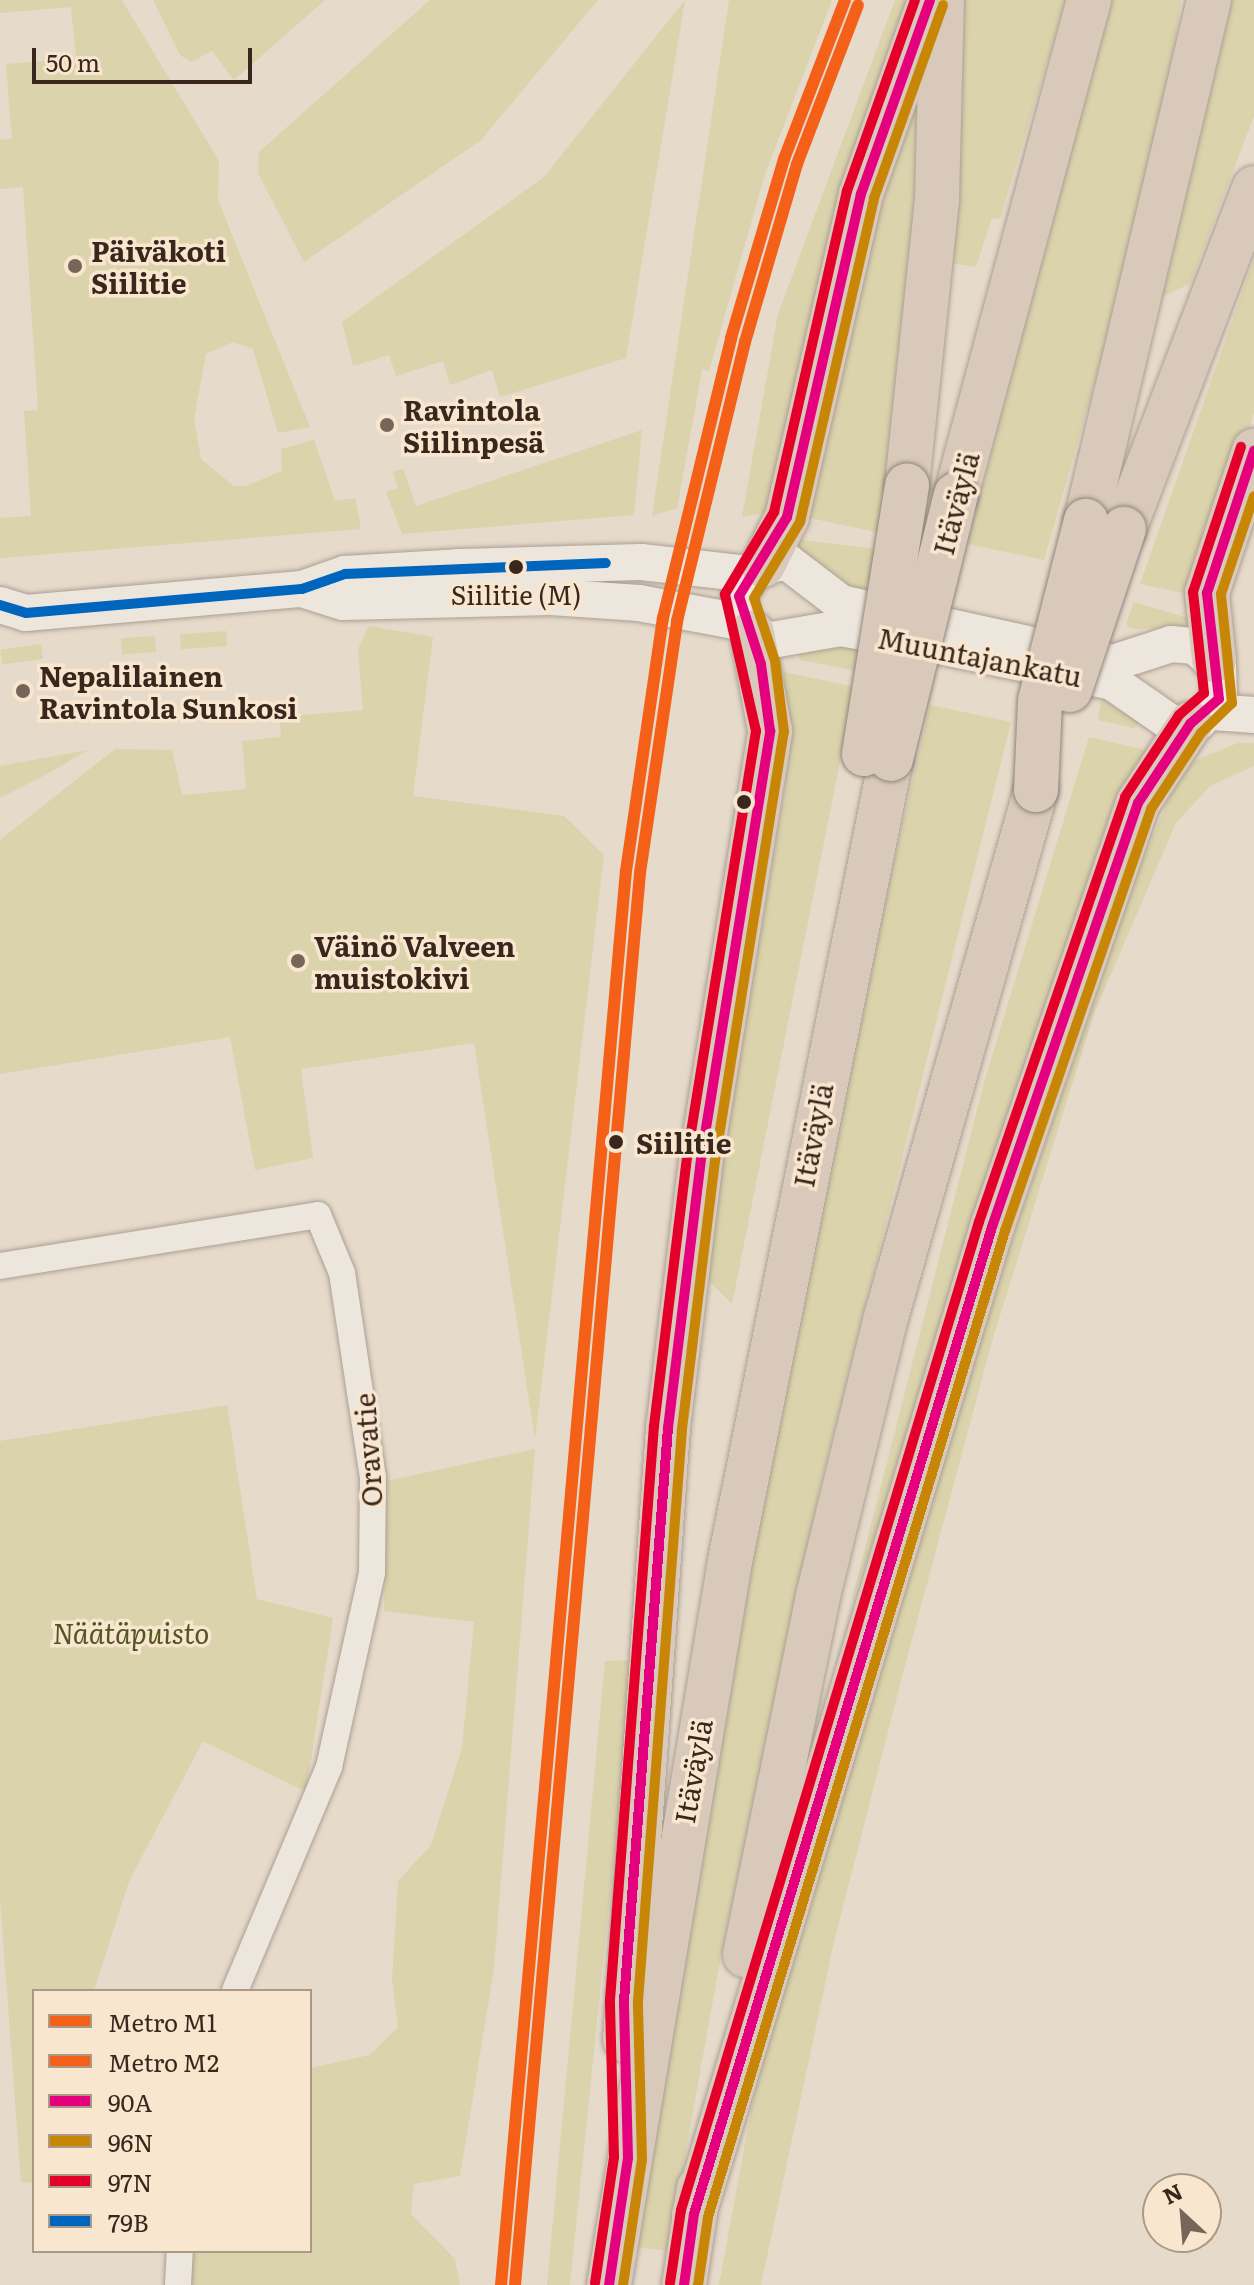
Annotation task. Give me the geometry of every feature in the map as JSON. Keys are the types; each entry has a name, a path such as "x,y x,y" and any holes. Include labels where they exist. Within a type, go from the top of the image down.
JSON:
{"highway":[{"path":"756,570 787,517 861,194 930,0"},
{"path":"878,756 937,201 942,0"},
{"name":"Itäväylä","path":"609,2285 724,1592 856,923 878,756 956,495 1089,0"},
{"path":"1105,525 1209,0"},
{"path":"684,2285 694,2214 818,1596 925,1165 1036,790 1040,701 1105,525 1254,188"},
{"path":"1216,665 1207,593 1254,451"},
{"path":"628,2158 624,2001 668,1428 701,1159 770,731 748,628"},
{"path":"694,2214 992,1227 1138,803 1201,718"}],"street":[{"path":"9,615 302,589 345,574 458,567 641,562 756,570 739,596 748,628 639,603 551,597 343,602 302,589"},
{"name":"Muuntajankatu","path":"756,570 794,563 841,603 1113,663 1187,643 1216,665"},
{"name":"Muuntajankatu","path":"748,628 774,643 841,628 1112,682 1166,723 1201,718"},
{"path":"1216,665 1254,681"},
{"path":"1201,718 1221,691 1216,665"},
{"path":"1201,718 1254,715"},
{"name":"Oravatie","path":"0,1266 318,1215 342,1273 373,1477 372,1573 333,1754 236,1989"},
{"path":"178,2285 180,2253"}],"green space":[{"name":"Päiväkoti Siilitie","path":"0,0 122,0 219,161 218,200 310,427 278,433 253,349 233,342 206,354 194,419 201,459 234,486 246,486 282,471 281,449 314,440 335,501 355,498 361,529 0,558 0,518 31,516 24,411 38,410 23,187 0,189 0,140 12,139 6,64 76,58 71,7 0,13"},
{"path":"153,0 325,0 234,80 212,51 191,62 180,55"},
{"path":"430,0 598,0 481,140 304,262 258,173 259,152"},
{"path":"685,0 626,358 500,397 492,370 450,385 443,361 396,376 389,355 353,366 342,322 544,177"},
{"path":"729,0 832,0 764,177 709,371 702,370 677,508 652,516"},
{"path":"895,0 912,0 783,497 765,513 742,517 778,314"},
{"path":"964,0 1066,0 1000,219 992,218 976,267 947,262"},
{"path":"1113,0 1181,0 1157,163 1044,560 968,544 1072,124"},
{"path":"1232,0 1254,0 1254,116 1190,284 1162,296"},
{"path":"927,39 918,207 881,533 800,516 867,223"},
{"path":"1254,259 1254,412 1194,595 1140,584"},
{"path":"642,430 634,515 402,534 386,492 398,488 393,472 403,469 416,506"},
{"path":"801,540 878,549 871,595 832,577 796,546"},
{"path":"1134,602 1192,619 1192,627 1133,629 1126,625"},
{"path":"369,626 433,637 413,796 564,816 604,855 535,1439 474,1043 301,1069 313,1158 255,1170 230,1037 0,1074 0,840 115,749 172,750 182,795 246,789 242,741 281,737 279,717 363,710 358,649"},
{"path":"226,631 227,646 181,649 180,634"},
{"path":"155,636 156,652 122,654 121,638"},
{"path":"41,644 43,659 2,665 0,650"},
{"path":"815,644 863,648 858,671 800,660 796,650"},
{"path":"784,672 855,687 732,1304 703,1275 786,785"},
{"path":"1102,697 1140,722 1134,728 1098,720"},
{"path":"930,705 1011,722 820,1487 720,1961 668,2251 636,2247 744,1581 858,1018"},
{"path":"1089,737 1150,751 850,1607 985,1079"},
{"path":"1238,743 1254,743 1254,766 1210,786 1176,823 1095,1011 993,1338 903,1673 834,1942 761,2285 719,2285 762,2052 877,1635 1138,872 1176,782 1194,761"},
{"path":"88,750 49,773 0,798 0,766"},
{"name":"Näätäpuisto","path":"227,1405 257,1599 333,1618 306,1792 203,1741 129,1881 95,1989 32,1989 32,2183 21,2182 0,1898 0,1441"},
{"path":"535,1449 494,1969 460,2176 414,2184 411,2214 455,2259 460,2285 190,2285 189,2253 312,2253 312,2068 370,2055 398,2027 392,1979 398,1881 431,1845 462,1748 474,1622 384,1611 386,1481"},
{"path":"634,1660 570,2285 547,2285 605,1661"}],"metro line":[{"name":"M1","path":"501,2285 626,871 663,618 731,338 784,159 845,0"},
{"name":"M2","path":"515,2285 640,873 677,621 745,342 797,164 858,5"}],"transit line":[{"name":"97N","path":"595,2283 614,2157 610,2000 654,1426 687,1157 756,731 725,594 774,512 847,191 915,0"},
{"name":"90A","path":"609,2285 628,2158 624,2001 668,1428 701,1159 770,731 761,664 739,596 787,517 861,194 930,0"},
{"name":"96N","path":"623,2285 642,2159 638,2001 682,1429 715,1161 784,732 775,661 754,598 800,522 874,198 943,5"},
{"name":"97N","path":"670,2283 681,2210 979,1222 1125,797 1179,715 1204,693 1193,592 1241,447"},
{"name":"90A","path":"684,2285 694,2214 992,1227 1138,803 1190,724 1219,699 1207,593 1254,451"},
{"name":"96N","path":"698,2285 708,2217 1005,1231 1151,809 1201,733 1232,703 1221,594 1254,496"},
{"name":"79B","path":"0,605 26,613 302,589 345,574 606,563"}],"place":[{"name":"Päiväkoti Siilitie","path":"75,266"},
{"name":"Ravintola Siilinpesä","path":"387,425"},
{"name":"Siilitie (M)","path":"516,567"},
{"name":"Nepalilainen Ravintola Sunkosi","path":"23,691"},
{"name":"Väinö Valveen muistokivi","path":"298,961"},
{"name":"Siilitie","path":"616,1142"}]}
